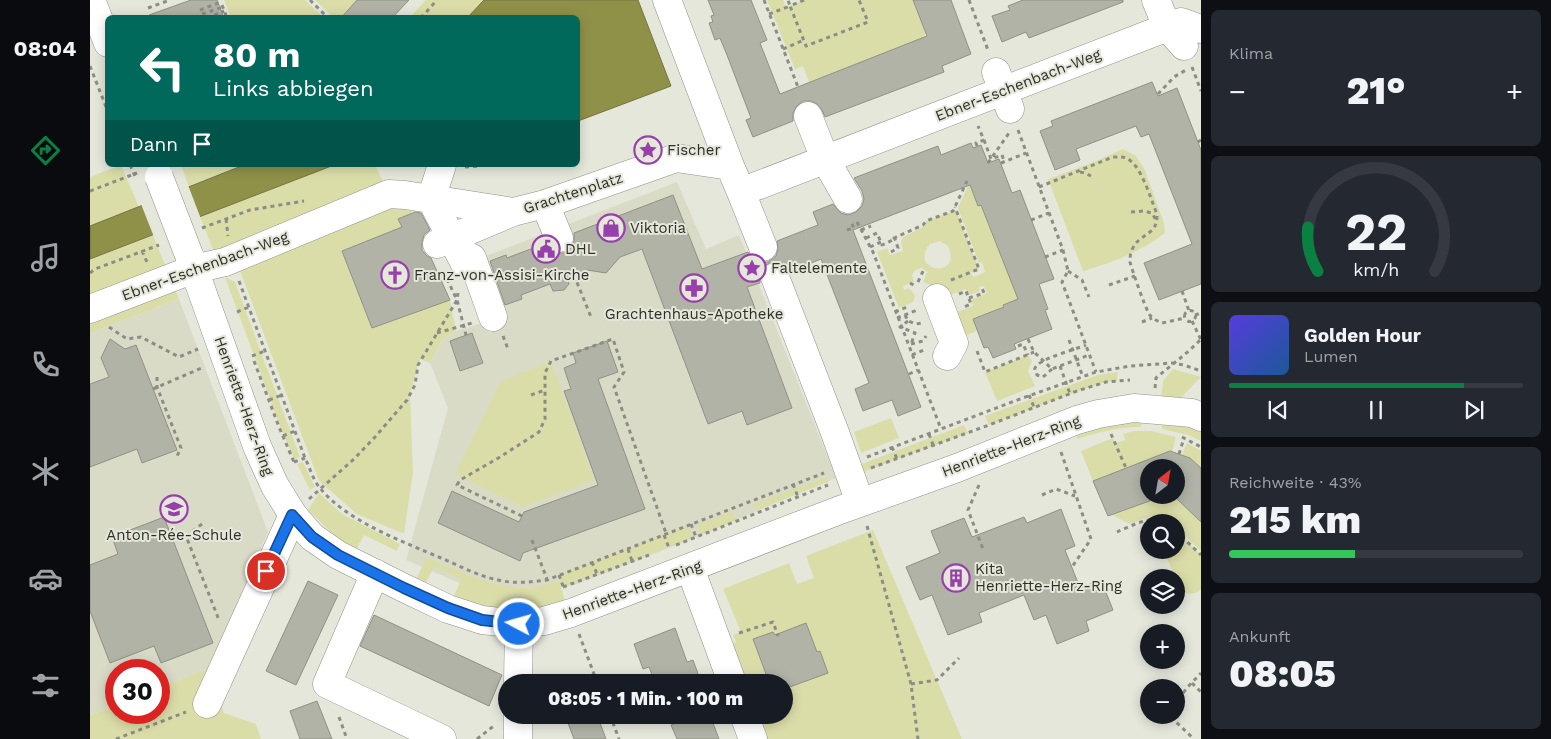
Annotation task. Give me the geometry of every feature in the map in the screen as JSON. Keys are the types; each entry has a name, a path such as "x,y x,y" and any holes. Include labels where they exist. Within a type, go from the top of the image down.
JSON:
{"street":[{"path":"91,0 105,35"},
{"path":"667,0 763,247"},
{"path":"1156,0 1186,42"},
{"name":"Ebner-Eschenbach-Weg","path":"830,157 977,128 1006,99 1186,42"},
{"path":"808,116 830,157 852,215"},
{"path":"741,192 830,157"},
{"name":"Grachtenplatz","path":"418,197 513,212 545,204 676,158 730,166"},
{"path":"440,167 418,197 456,251 472,258 493,317"},
{"name":"Henriette-Herz-Ring","path":"156,170 183,255 257,446 275,486 292,515 312,537 338,555 448,608 482,620 519,624 544,622 571,613 690,568 854,484 957,468 1077,420 1098,414 1134,408 1195,418"},
{"name":"Ebner-Eschenbach-Weg","path":"97,317 183,255 225,262 389,194 418,197"},
{"path":"545,204 559,238"},
{"path":"456,251 513,212"},
{"path":"774,277 823,435 854,484"},
{"path":"930,294 951,350"},
{"path":"207,704 292,515"},
{"path":"690,568 729,674"},
{"path":"375,573 327,684 442,739"},
{"path":"518,674 519,624"},
{"path":"518,724 518,739"},
{"path":"747,724 753,739"}],"path":[{"path":"148,8 170,0"},
{"path":"310,0 325,15"},
{"path":"424,15 437,0"},
{"path":"764,0 798,87"},
{"path":"788,0 806,46 868,22 859,0"},
{"path":"769,14 804,0"},
{"path":"969,0 1063,250 1068,271 1062,282 1096,372"},
{"path":"200,10 221,1 226,15"},
{"path":"202,14 223,6"},
{"path":"214,15 224,11"},
{"path":"783,49 804,40"},
{"path":"1158,94 1174,77 1186,42"},
{"path":"90,66 105,104"},
{"path":"988,163 991,159 1006,99"},
{"path":"977,128 991,159"},
{"path":"991,159 1002,154 1003,162 1026,153"},
{"path":"1039,187 1113,156 1123,157 1137,166 1157,214 1157,223 1152,231 1135,243 1130,253 1135,276 1148,311 1153,318 1162,323 1185,318 1192,321 1201,340 1186,355 1172,363"},
{"path":"90,191 156,170"},
{"path":"1076,172 1091,176"},
{"path":"866,238 877,233 882,245 923,225 926,221 953,211 967,181"},
{"path":"201,228 250,210 305,201"},
{"path":"897,318 905,315 930,294 979,269 955,207"},
{"path":"1131,212 1144,211 1152,214 1157,223"},
{"path":"1031,220 1049,213"},
{"path":"847,230 854,228 852,215"},
{"path":"852,215 870,247 942,429"},
{"path":"861,230 871,226"},
{"path":"891,252 898,248 895,239"},
{"path":"870,247 881,242"},
{"path":"1045,257 1063,250"},
{"path":"456,251 457,300 466,335"},
{"path":"292,515 375,437 406,400 414,386 418,365 457,300 456,251"},
{"path":"90,273 95,269 183,255"},
{"path":"924,269 930,294"},
{"path":"1068,271 1082,280 1088,297"},
{"path":"232,275 239,281 295,431 320,488 346,511 406,543 484,576 514,582 547,580 792,484 854,484 892,447 1096,372 1130,366 1172,363 1201,370"},
{"path":"574,275 591,317"},
{"path":"1109,285 1135,276"},
{"path":"969,298 984,292 982,288"},
{"path":"1182,291 1188,311 1185,318"},
{"path":"240,321 236,312 249,307"},
{"path":"895,312 907,307"},
{"path":"1188,311 1192,311 1195,315"},
{"path":"1192,321 1195,315 1201,313"},
{"path":"905,315 908,321 916,324 910,346"},
{"path":"97,317 127,339 141,337 179,357 198,349 195,340"},
{"path":"1142,322 1153,318"},
{"path":"900,326 908,321"},
{"path":"900,326 915,333 920,331"},
{"path":"910,346 926,338 925,329"},
{"path":"951,350 971,338 985,372 1034,352"},
{"path":"1028,338 1034,352 1052,369"},
{"path":"522,516 457,485 460,480 539,432 545,419 545,373 551,361 613,339 624,372 614,387 669,548"},
{"path":"1069,340 1083,377"},
{"path":"1018,346 1023,344 1028,355"},
{"path":"1086,345 1043,361 1036,366 1037,375 1043,377 1052,369 1090,355"},
{"path":"265,351 252,356 294,462"},
{"path":"153,389 205,367 201,358"},
{"path":"1060,366 1070,394"},
{"path":"909,374 918,370"},
{"path":"157,377 157,387 181,448 176,458"},
{"path":"660,551 798,497 854,484 897,459 1034,407 1098,384 1130,380"},
{"path":"531,395 545,390"},
{"path":"269,400 282,395"},
{"path":"1029,396 1034,407"},
{"path":"1178,454 1195,418"},
{"path":"283,436 295,431"},
{"path":"929,434 933,446"},
{"path":"1111,434 1126,468"},
{"path":"892,447 897,459"},
{"path":"1060,451 1092,539 1072,567"},
{"path":"983,478 968,510 983,549"},
{"path":"792,484 798,497"},
{"path":"854,484 911,684 918,739"},
{"path":"1042,495 1056,489 1075,496"},
{"path":"1117,532 1140,523"},
{"path":"202,524 186,536 220,622 239,632"},
{"path":"691,524 696,537"},
{"path":"532,540 547,580"},
{"path":"1185,540 1201,555"},
{"path":"628,549 632,561"},
{"path":"563,587 651,554"},
{"path":"592,562 596,574"},
{"path":"717,641 773,622 778,636"},
{"path":"579,633 595,674"},
{"path":"911,684 937,680 959,658"},
{"path":"1185,692 1201,673"},
{"path":"1192,683 1201,692"},
{"path":"116,739 207,704"},
{"path":"613,724 619,739"},
{"path":"1178,724 1194,739"}],"shaded area":[{"path":"484,0 638,0 671,86 580,120 580,15 470,15"},
{"path":"239,167 329,167 90,259 90,226"},
{"path":"677,182 706,249 739,235 836,478 679,544 577,584 519,594 457,582 406,560 448,408 430,363 443,339 456,331 489,321 468,263"},
{"name":"Anton-Rée-Schule","path":"179,299 268,532 209,668 170,684 170,659 105,659 105,709 90,715 90,333"}],"green space":[{"path":"224,0 305,0 321,15 230,15"},
{"path":"315,0 357,0 344,15 331,15"},
{"path":"426,0 484,0 470,15 412,15"},
{"path":"767,0 783,0 786,7 804,0 913,0 926,33 919,43 913,42 809,82 803,66 795,69"},
{"path":"1123,149 1136,156 1144,168 1164,223 1165,233 1126,256 1083,271 1048,179"},
{"path":"116,167 122,167 139,207 90,226 90,177"},
{"path":"182,167 239,167 189,187"},
{"path":"329,167 376,167 389,194 405,195 412,214 399,219 402,227 342,251 372,328 450,300 456,331 443,339 430,363 420,359 410,394 413,472 404,534 357,514 319,481 233,252 216,257 200,217"},
{"path":"969,184 978,205 981,205 1018,299 1003,305 1004,307 973,319 977,331 957,339 957,312 973,306 971,300 987,293 984,286 979,287 980,291 969,295 966,289 950,295 938,289 940,285 938,283 936,287 923,282 927,272 922,268 915,271 912,275 914,282 903,286 904,290 908,288 912,291 915,296 913,302 899,308 877,252 887,248 890,255 903,251 901,242 903,237 925,226 926,221 956,210 979,269 970,273 974,277 985,272 982,262 979,263 958,208","holes":["940,241 948,246 951,257 949,264 943,268 930,266 925,261 925,254 930,244"]},
{"path":"153,235 179,299 90,333 90,259"},
{"path":"225,277 235,282 300,457 294,459 280,426"},
{"path":"1028,355 1032,361 1028,371 1035,386 997,401 985,372"},
{"path":"551,361 594,480 523,507 455,474 501,381"},
{"path":"1173,369 1201,377 1175,404 1160,406 1163,381"},
{"path":"1118,372 1117,381 1106,382 1070,394 989,425 985,416 1098,375"},
{"path":"891,418 899,438 861,453 854,432"},
{"path":"1142,419 1141,427 1116,429 1077,439 1077,432"},
{"path":"1162,421 1190,427 1201,432 1201,441 1188,435 1162,429"},
{"path":"964,425 968,433 857,474 854,467"},
{"path":"1134,431 1151,431 1176,437 1172,452 1170,451 1149,459 1140,459 1140,463 1093,481 1081,451 1113,438 1115,443 1125,440 1123,434"},
{"path":"1187,443 1201,451 1201,468 1190,458 1182,455"},
{"path":"303,462 315,487 310,490 297,464"},
{"path":"826,477 828,482 755,510 753,504"},
{"path":"319,493 342,514 400,544 397,551 364,535 356,550 333,534 308,510"},
{"path":"1142,504 1182,504 1201,522 1201,551 1185,536 1185,514 1140,514 1140,520 1129,524 1112,515"},
{"path":"732,511 737,520 701,535 697,525"},
{"path":"688,525 693,538 563,587 559,575"},
{"path":"873,530 962,739 763,739 757,724 793,724 793,674 739,674 728,645 736,642 733,635 741,632 723,589 789,563 797,584 814,578 806,556"},
{"path":"1185,540 1201,555 1201,589 1196,593 1186,593 1185,569 1172,569 1167,559 1185,559"},
{"path":"426,557 476,578 502,585 532,588 559,581 566,604 525,612 494,608 454,596 461,579 434,567 426,582 417,578"},
{"path":"209,668 224,713 256,724 261,739 90,739 90,715 105,709 105,724 170,724 170,684"}],"pier":[{"path":"188,185 201,219 154,237 141,204"}],"building":[{"path":"191,0 217,0 223,15 149,15"},
{"path":"357,0 409,0 395,15 344,15"},
{"path":"708,0 751,0 767,40 760,43 780,94 927,36 913,0 951,0 971,54 942,66 944,72 825,117 817,104 811,101 803,101 796,107 793,113 793,121 753,137 746,120 751,118 727,55 720,38 715,40 709,23 713,22 711,16 714,15"},
{"path":"1023,0 1123,0 1123,2 1029,38 1026,32 1002,42 992,16 1010,10 1008,6"},
{"path":"1152,82 1158,96 1177,88 1201,150 1201,284 1159,300 1144,263 1192,244 1149,134 1141,137 1136,126 1076,149 1080,160 1055,170 1040,131 1053,126 1051,121"},
{"path":"971,143 973,148 981,145 988,163 999,159 1012,193 1020,190 1054,279 1039,284 1048,309 1045,310 1052,329 1014,344 1016,349 993,358 988,347 984,348 973,319 1004,307 1003,305 1018,299 981,205 978,206 970,185 853,230 921,407 898,416 892,400 863,411 855,389 869,383 821,259 790,272 785,265 778,262 769,263 760,274 760,283 747,287 792,408 747,425 742,411 708,424 642,249 620,257 606,273 587,270 567,277 569,284 564,290 553,291 550,284 521,295 522,299 505,305 490,261 506,255 507,258 544,244 550,251 564,253 572,247 574,233 673,195 702,269 748,252 754,260 768,262 776,256 778,249 777,241 818,225 813,212 833,204 841,213 848,215 856,212 862,206 864,199 862,191 854,178 938,146 941,155"},
{"name":"Franz-von-Assisi-Kirche","path":"415,212 421,213 430,230 424,235 422,250 431,258 450,300 372,328 342,251 402,227 398,219"},
{"path":"472,333 483,363 460,371 450,341"},
{"path":"110,339 125,349 136,345 177,450 142,463 137,449 90,467 90,384 109,377 101,358"},
{"path":"607,341 618,372 598,379 645,509 523,553 520,561 438,523 452,491 519,522 524,512 598,485 564,391 571,389 564,368 576,363 573,353"},
{"path":"1170,451 1190,458 1201,468 1201,522 1182,504 1185,504 1185,459 1149,459"},
{"path":"1140,463 1141,504 1108,516 1093,481"},
{"name":"Kita Henriette-Herz-Ring","path":"1061,509 1075,546 1065,550 1080,588 1101,580 1113,610 1086,621 1089,631 1057,644 1046,615 1034,620 1024,595 979,613 982,622 948,635 932,595 920,600 906,567 940,553 931,531 964,518 972,537 1024,517 1027,523"},
{"path":"164,517 213,643 170,660 159,659 154,646 120,659 108,659 90,611 90,565 118,554 112,537"},
{"path":"308,581 338,595 296,685 266,671"},
{"path":"374,615 500,674 498,674 498,685 489,706 360,646"},
{"path":"806,623 817,652 820,651 828,673 793,686 793,674 766,674 753,639 773,632 775,635"},
{"path":"675,628 687,662 693,660 698,674 652,674 649,667 643,669 634,644"},
{"path":"317,701 332,739 300,739 290,711"},
{"path":"568,724 600,724 606,739 574,739"},
{"path":"713,724 719,739 677,739 671,725"}],"place":[{"name":"Fischer","path":"648,150"},
{"name":"Viktoria","path":"611,228"},
{"name":"DHL","path":"546,249"},
{"name":"Faltelemente","path":"752,268"},
{"name":"Franz-von-Assisi-Kirche","path":"395,275"},
{"name":"Grachtenhaus-Apotheke","path":"694,288"},
{"name":"Anton-Rée-Schule","path":"174,509"},
{"name":"Kita Henriette-Herz-Ring","path":"956,578"}],"route":[{"path":"266,571 292,515 312,537 338,555 404,588 448,608 482,620 519,624"}]}
